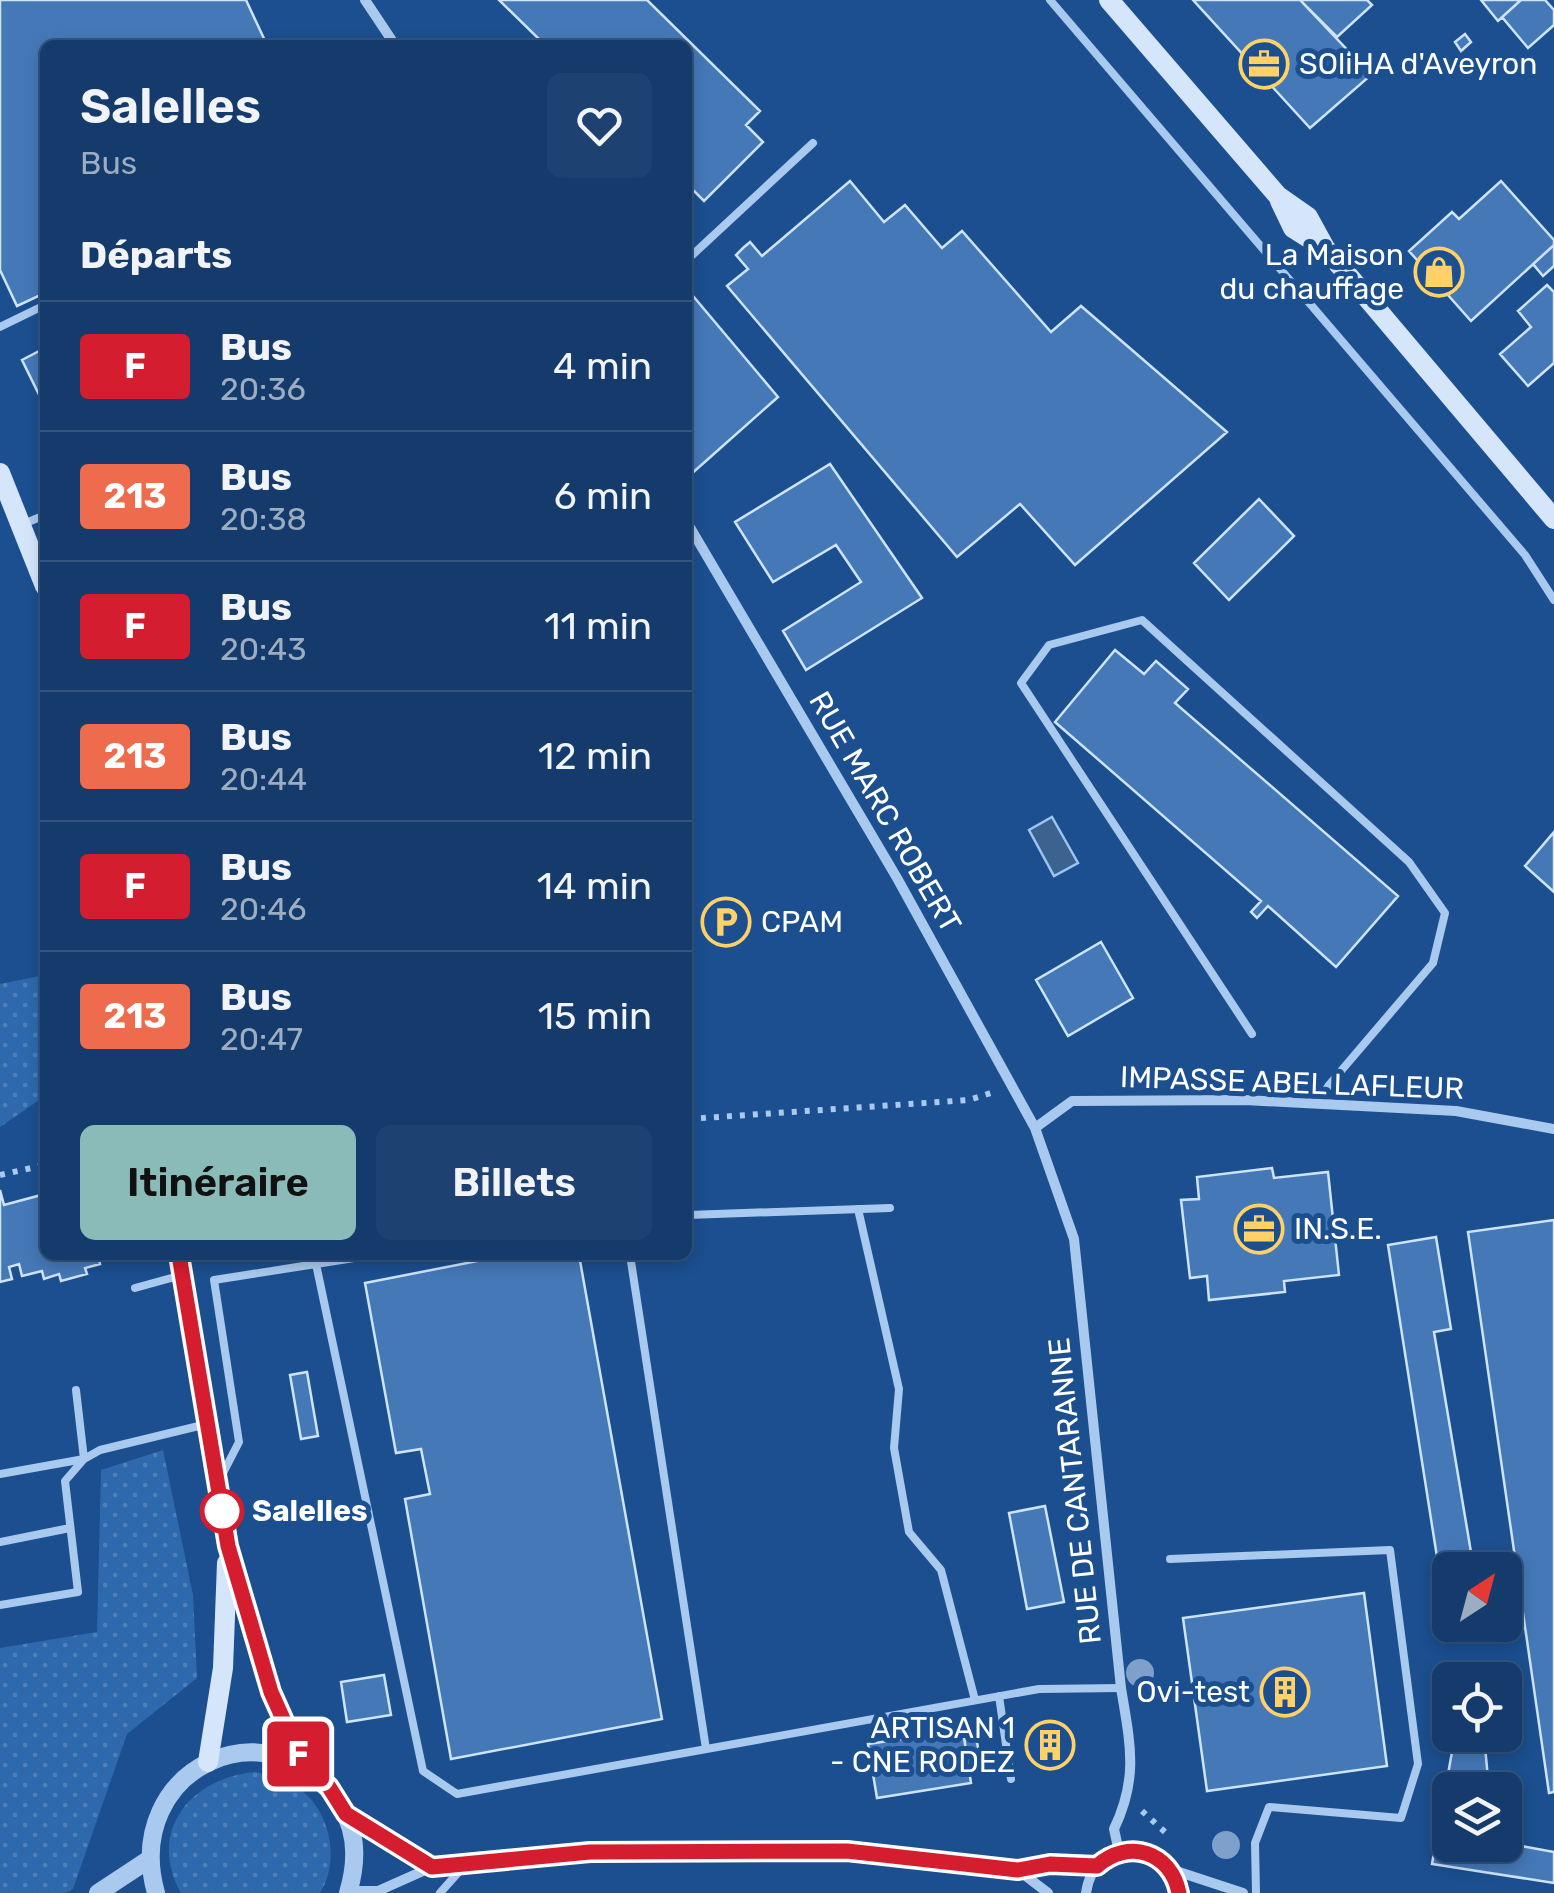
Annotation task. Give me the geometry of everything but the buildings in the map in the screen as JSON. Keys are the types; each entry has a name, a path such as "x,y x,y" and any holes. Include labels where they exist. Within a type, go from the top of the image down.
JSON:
{"main road":[{"path":"1110,0 1278,196 1308,217 1325,248 1554,518"},
{"path":"0,473 40,573"},
{"path":"180,1265 228,1546 271,1692 304,1766"},
{"path":"208,1762 223,1668 228,1546"}],"street":[{"path":"365,0 391,40"},
{"name":"RUE MARC ROBERT","path":"692,531 897,878 1036,1128"},
{"name":"IMPASSE ABEL LAFLEUR","path":"1036,1128 1072,1101 1244,1100 1456,1111 1554,1129"},
{"name":"RUE DE CANTARANNE","path":"1036,1128 1074,1239 1121,1688 1131,1748 1127,1801 1114,1828 1120,1852"},
{"path":"156,1893 148,1860 152,1830 163,1802 182,1779 208,1762 239,1753 273,1754 304,1766 329,1787 346,1814 354,1839 355,1866 348,1892 378,1891 432,1867 590,1852 847,1851 1018,1870 1050,1864 1097,1866 1120,1852 1148,1852 1170,1869 1243,1893"},
{"path":"346,1814 432,1867"},
{"path":"98,1893 148,1860"},
{"path":"1086,1893 1097,1866"},
{"path":"1170,1869 1179,1893"},
{"path":"1018,1870 1048,1893"}],"lane":[{"path":"1050,0 1525,555 1554,600"},
{"path":"692,255 813,143"},
{"path":"0,327 40,307"},
{"path":"21,525 40,517"},
{"path":"1252,1034 1021,683 1049,646 1142,620 1409,862 1445,913 1433,963 1329,1084 1317,1104"},
{"path":"692,1215 890,1208"},
{"path":"858,1209 899,1389 894,1448 909,1532 941,1570 974,1700"},
{"path":"218,1484 239,1442 214,1280 341,1260"},
{"path":"631,1260 706,1749"},
{"path":"316,1264 424,1771 457,1794 1038,1689 1121,1688"},
{"path":"135,1288 180,1265"},
{"path":"0,1606 78,1592 65,1481 84,1459 76,1390"},
{"path":"0,1474 84,1459 100,1450 207,1424"},
{"path":"0,1542 70,1528"},
{"path":"1170,1559 1390,1550 1418,1764 1401,1818 1269,1807 1254,1843 1256,1893"},
{"path":"999,1696 1011,1778"},
{"path":"440,1893 464,1866"}],"path":[{"path":"985,1078 1000,1107"},
{"path":"692,1119 969,1100 992,1092"},
{"path":"0,1176 40,1166"},
{"path":"1127,1801 1166,1833 1170,1869"}],"shaded area":[{"path":"1052,817 1078,863 1054,876 1029,830"},
{"path":"40,976 40,1099 0,1127 0,984"},
{"path":"163,1450 193,1595 197,1678 127,1734 73,1889 66,1893 0,1893 0,1648 97,1632 101,1470"},
{"path":"256,1772 301,1790 319,1811 331,1852 320,1893 181,1893 169,1848 172,1828 181,1811 212,1784"}],"bus line":[{"name":"F","path":"180,1260 228,1546 271,1692 304,1766 329,1787 346,1814 432,1867 590,1852 847,1851 1018,1870 1050,1864 1097,1866 1107,1857 1133,1850 1160,1859 1170,1869 1179,1893"}],"place":[{"name":"SOliHA d'Aveyron","path":"1264,64"},
{"name":"La Maison du chauffage","path":"1439,272"},
{"name":"CPAM","path":"726,922"},
{"name":"IN.S.E.","path":"1259,1229"},
{"name":"Salelles","path":"222,1511"},
{"name":"Ovi-test","path":"1285,1692"},
{"name":"ARTISAN 1 - CNE RODEZ","path":"1050,1745"}]}
